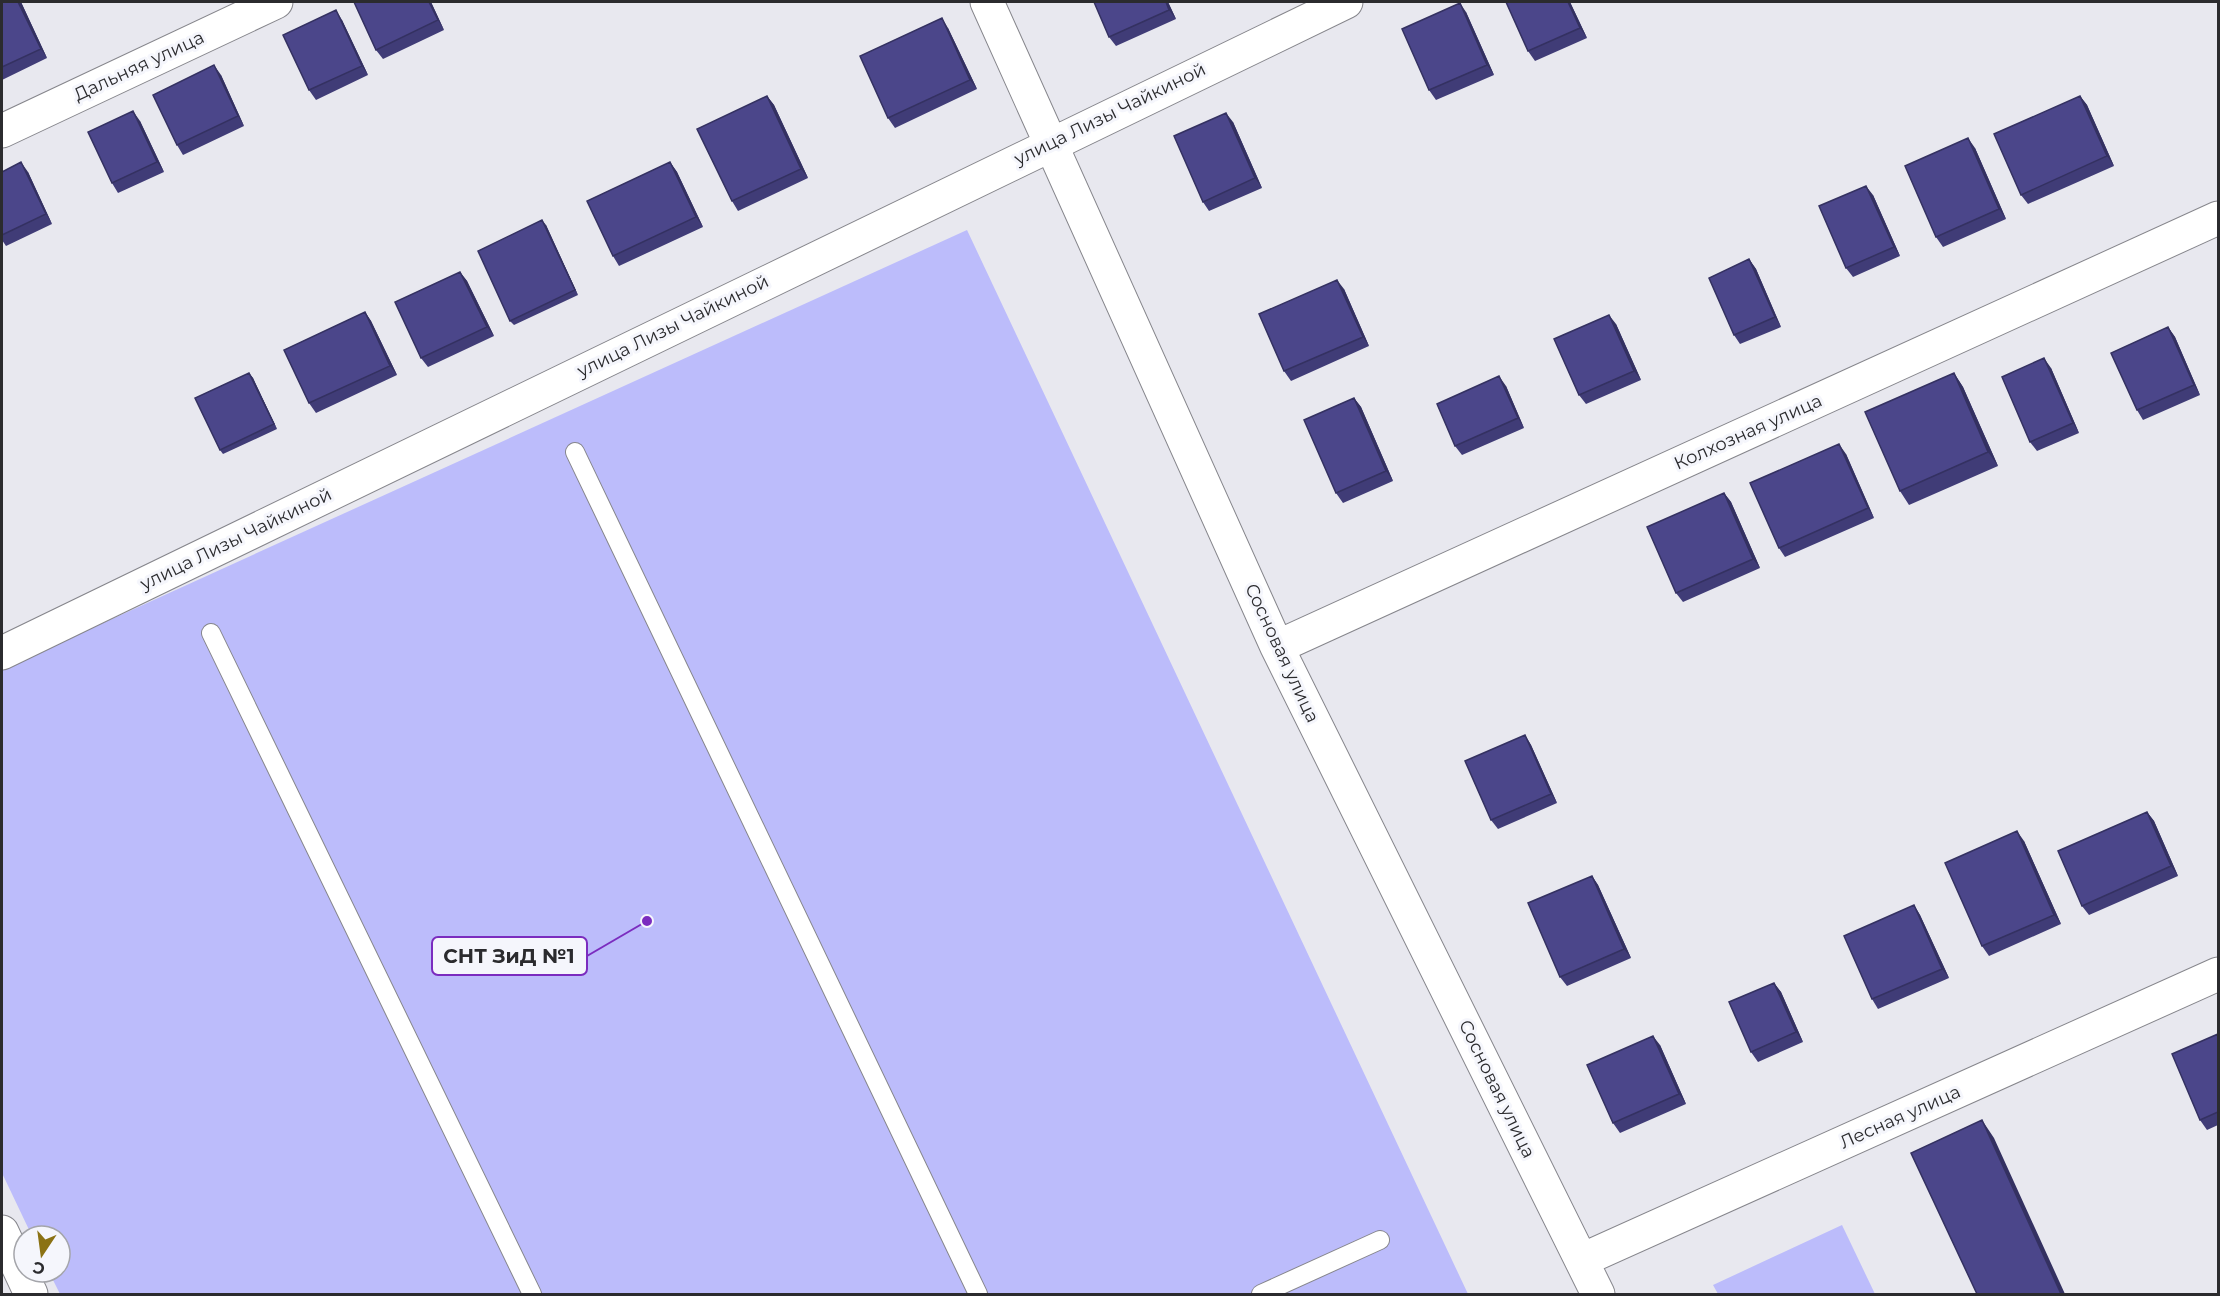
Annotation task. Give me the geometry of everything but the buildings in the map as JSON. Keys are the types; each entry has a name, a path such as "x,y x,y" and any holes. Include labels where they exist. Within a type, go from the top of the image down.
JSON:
{"street":[{"name":"Дальняя улица","path":"2,131 276,2"},
{"name":"Сосновая улица","path":"987,2 1052,142 1277,647 1598,1294"},
{"name":"улица Лизы Чайкиной","path":"2,653 1052,142 1346,2"},
{"name":"Колхозная улица","path":"1277,647 2218,218"},
{"name":"Лесная улица","path":"1582,1260 2218,975"},
{"path":"2,1235 31,1294"}],"lane":[{"path":"575,452 978,1294"},
{"path":"211,633 532,1294"},
{"path":"1261,1294 1380,1240"}],"shaded area":[{"path":"967,230 1468,1294 60,1294 55,1284 72,1284 72,1224 26,1224 2,1173 2,669"},
{"path":"1842,1225 1875,1294 1718,1294 1713,1285"}],"place":[{"name":"СНТ ЗиД №1","path":"647,921"}]}
